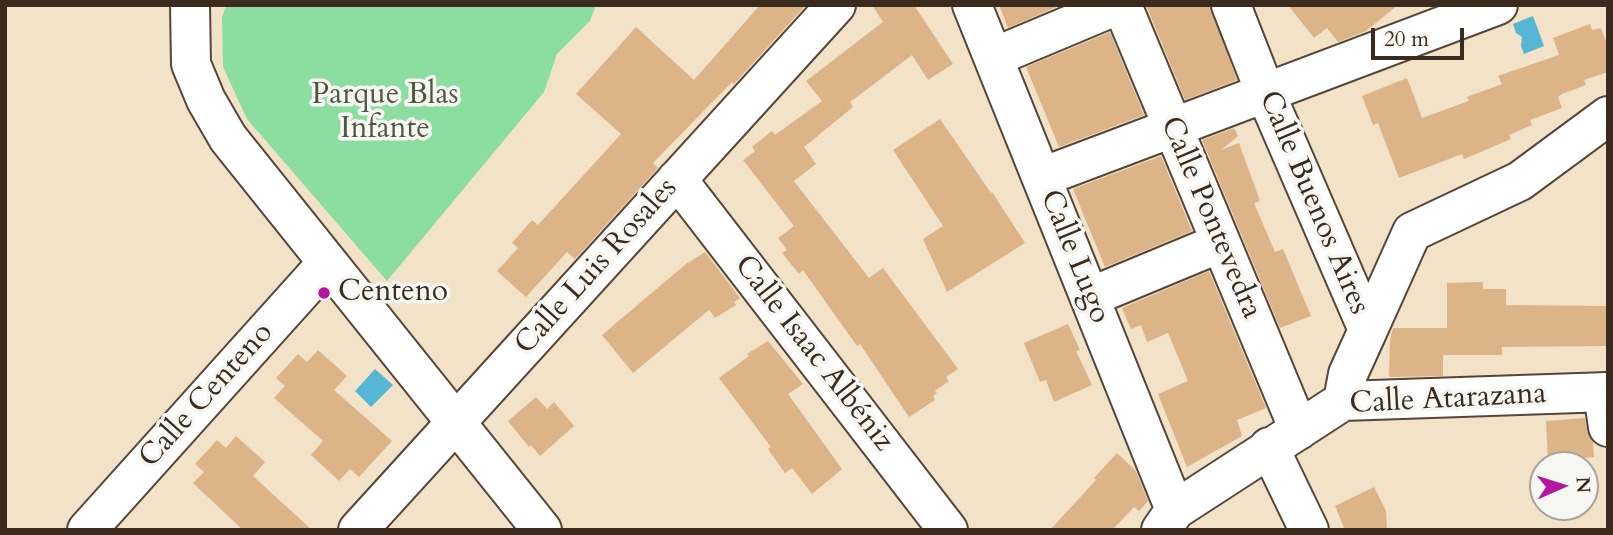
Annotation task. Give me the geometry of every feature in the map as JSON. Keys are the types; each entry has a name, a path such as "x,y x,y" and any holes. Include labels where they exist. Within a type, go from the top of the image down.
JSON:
{"street":[{"path":"190,5 191,64 206,100 228,138 542,530"},
{"name":"Calle Luis Rosales","path":"358,530 836,5"},
{"name":"Calle Lugo","path":"972,5 1090,298 1168,520"},
{"path":"994,57 1120,5"},
{"name":"Calle Pontevedra","path":"1120,5 1220,243 1284,439 1309,530"},
{"name":"Calle Buenos Aires","path":"1231,5 1265,92 1368,330 1348,374 1343,401"},
{"path":"1042,177 1498,5"},
{"path":"1368,330 1412,232 1520,181 1608,116"},
{"name":"Calle Isaac Albéniz","path":"677,179 948,530"},
{"path":"1090,298 1220,243"},
{"name":"Calle Centeno","path":"87,530 327,263"},
{"name":"Calle Atarazana","path":"1168,520 1343,401 1606,404"}],"green space":[{"name":"Parque Blas Infante","path":"226,5 596,5 590,21 557,54 544,92 387,281 247,119 223,67 222,17"}],"water":[{"path":"1533,16 1544,46 1524,54 1522,37 1516,33 1513,24"},
{"path":"375,369 393,385 371,407 355,391"}],"building":[{"path":"760,5 806,5 734,84 732,82 653,163 658,168 575,259 567,252 526,297 497,271 518,248 512,243 532,220 538,225 621,134 576,94 636,27 694,80"},
{"path":"872,5 914,5 953,64 928,80 912,55 850,102 853,107 804,147 816,164 794,181 869,278 883,268 958,369 946,377 949,381 935,391 935,400 909,417 860,344 857,346 803,270 799,274 782,253 787,250 778,238 794,226 743,160 755,151 752,147 772,131 775,135 822,101 806,81 883,22"},
{"path":"999,5 1061,5 1008,28"},
{"path":"1146,5 1210,5 1237,80 1185,100"},
{"path":"1288,5 1398,5 1366,31 1338,42 1327,28 1314,38"},
{"path":"1590,24 1592,30 1601,28 1608,47 1608,72 1584,80 1586,85 1562,94 1558,97 1562,108 1530,120 1532,125 1509,135 1511,139 1464,159 1462,154 1399,178 1378,123 1373,125 1362,96 1407,78 1422,118 1469,101 1467,97 1502,84 1498,76 1559,55 1553,38"},
{"path":"1110,32 1144,115 1059,147 1026,67"},
{"path":"940,119 1025,243 947,292 923,239 943,226 893,150"},
{"path":"1234,128 1238,136 1221,150 1239,143 1260,201 1254,203 1275,252 1283,249 1311,316 1280,328 1202,140"},
{"path":"1161,156 1192,231 1105,267 1073,189"},
{"path":"705,252 740,298 734,302 736,305 715,318 709,310 633,373 602,335 686,264"},
{"path":"1209,271 1266,408 1237,420 1242,436 1187,467 1158,394 1188,381 1168,333 1147,342 1141,325 1131,329 1122,308"},
{"path":"1483,282 1483,289 1506,289 1506,305 1608,306 1608,346 1502,347 1502,355 1443,355 1443,376 1389,377 1393,328 1447,328 1447,283"},
{"path":"1068,324 1080,350 1076,351 1092,385 1054,402 1046,380 1040,382 1024,343"},
{"path":"768,341 803,384 788,394 842,469 812,494 792,468 785,473 768,449 771,447 719,378 749,356 747,354"},
{"path":"318,350 347,376 334,390 392,441 359,477 350,469 339,481 311,455 323,441 274,398 285,386 276,378 298,354 307,362"},
{"path":"536,397 547,409 554,402 574,426 540,456 508,421"},
{"path":"1585,418 1594,451 1548,451 1546,421"},
{"path":"236,436 265,462 253,476 312,530 243,530 193,483 204,472 195,464 217,440 226,448"},
{"path":"1117,453 1136,471 1148,501 1139,511 1134,507 1112,530 1050,530 1096,480 1094,478"},
{"path":"1374,487 1386,511 1387,530 1345,530 1335,506"}],"place":[{"name":"Centeno","path":"324,293"}]}
